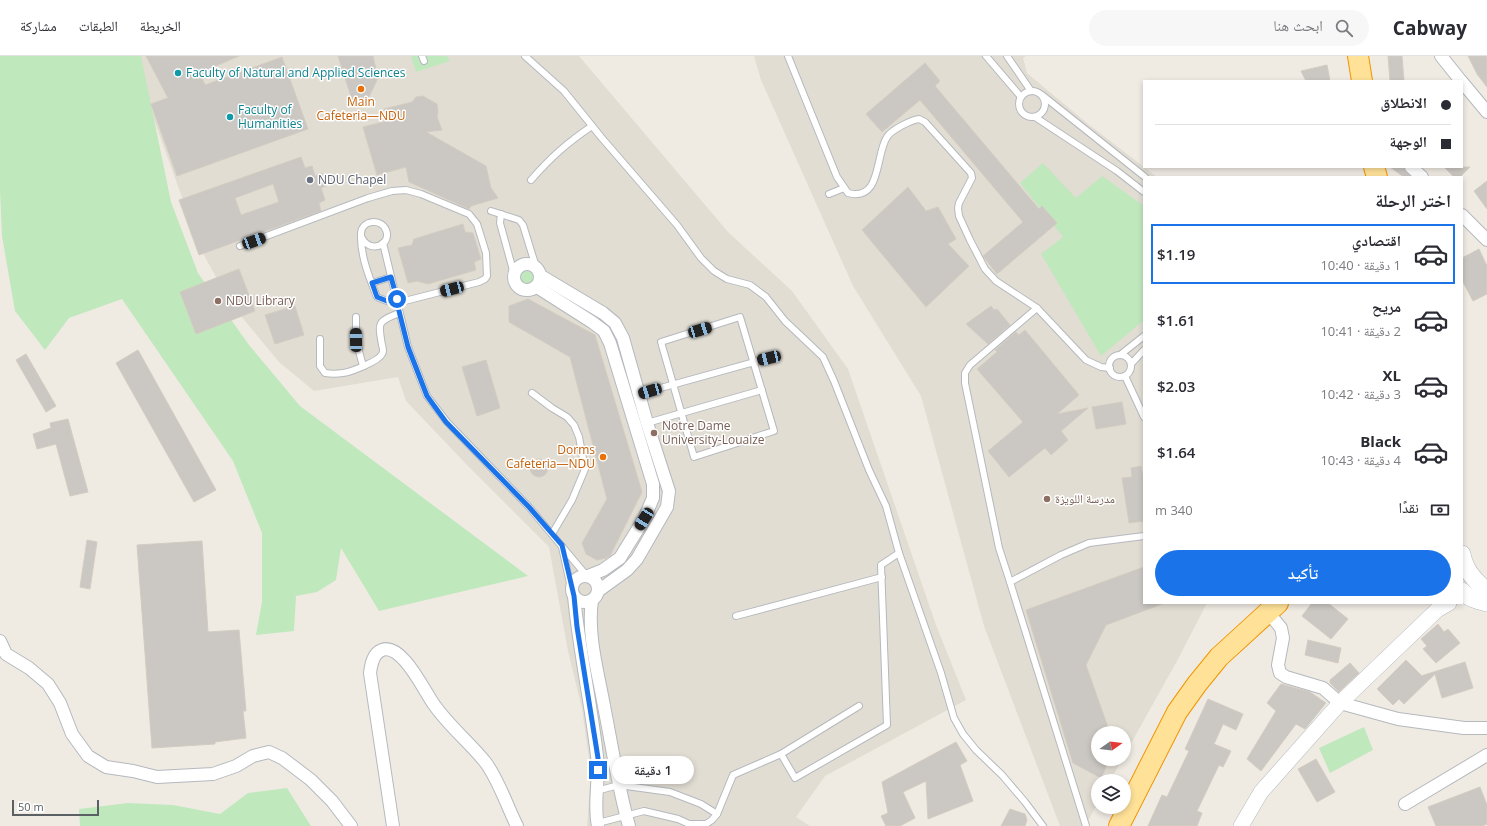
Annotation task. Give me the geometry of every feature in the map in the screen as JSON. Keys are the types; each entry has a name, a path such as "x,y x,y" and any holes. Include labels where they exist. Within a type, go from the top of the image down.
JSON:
{"highway":[{"path":"1358,56 1362,80"},
{"path":"1119,826 1177,712 1197,684 1219,658 1271,607"}],"main road":[{"path":"1463,562 1483,587"},
{"path":"1463,594 1487,603"}],"street":[{"path":"1441,56 1461,80"},
{"path":"1463,82 1487,112"},
{"path":"1412,168 1421,176"},
{"path":"1463,216 1487,240"},
{"path":"538,276 532,290 526,291 521,289 514,280 514,274 519,266 523,264 532,264 538,276 604,331 610,343 653,484 653,498 644,519 620,558 603,570 587,576 579,577 574,582 573,592 577,627 598,758 596,791 598,825"},
{"path":"538,276 603,313 616,323 623,338 647,423 669,490 667,507 637,559 627,570 595,596 582,602 577,600 573,592"},
{"path":"587,576 596,581 595,596 590,616 594,651 627,821"},
{"path":"1463,594 1483,587"},
{"path":"1241,826 1261,792 1340,703 1442,605"},
{"path":"1271,607 1284,638 1278,665 1280,673 1286,677 1323,688 1340,703 1398,719 1464,728 1487,728"},
{"path":"0,641 6,654 29,668 48,684 60,703 72,734 88,756 106,767 133,771 157,777 213,774 236,766 253,756 269,752 287,761 312,780 332,801 352,826"},
{"path":"392,826 370,673 376,654 384,649 400,654 407,662 443,717 486,764 493,774 517,826"},
{"path":"1405,804 1487,755"}],"lane":[{"path":"525,56 564,91 677,225 701,258 714,271 727,279 750,285 766,297 785,321 822,358 834,381 869,470 886,506 899,553 954,718 963,734 976,750 1002,775 1043,826"},
{"path":"788,56 837,177 848,193 854,195 863,193 872,185 887,136 905,123 919,119 925,122 971,173 972,178 959,203 959,216 985,269 996,281 1037,308 1086,360 1101,368 1110,368"},
{"path":"986,56 1021,97"},
{"path":"1007,56 1031,91"},
{"path":"1042,95 1045,101 1045,108 1041,114 1035,117 1029,117 1024,114 1020,109 1019,103 1021,97 1025,93 1031,91 1037,92 1042,95 1144,176"},
{"path":"1035,117 1117,171 1143,191"},
{"path":"531,180 568,142 592,126"},
{"path":"829,194 844,188"},
{"path":"240,246 368,198 392,191 406,190 421,194 469,214 477,224 486,253 487,276 486,279 397,303 387,301 377,297 362,254 361,234 364,226 371,222 383,225 385,228 387,236 380,246 371,247 367,245 362,238"},
{"path":"491,211 519,220 523,225 538,276"},
{"path":"500,214 500,223 514,274"},
{"path":"383,243 408,347 427,396 446,422 529,507 587,576"},
{"path":"372,283 391,277"},
{"path":"1037,308 970,365 965,373 966,390 999,548 1086,826"},
{"path":"320,338 320,366 325,373 346,373 379,358 382,355 383,351 379,329 380,323 385,319 399,313"},
{"path":"356,317 356,340 363,366"},
{"path":"740,317 774,431 694,457 672,384 660,342 740,317"},
{"path":"1143,337 1120,355 1112,359 1110,368 1115,376 1125,376 1129,373 1131,364 1143,351"},
{"path":"1120,355 1125,356 1131,364"},
{"path":"639,394 769,358"},
{"path":"1125,376 1143,415"},
{"path":"647,423 762,390"},
{"path":"532,393 567,417 574,425 579,437 585,469 572,500 552,534"},
{"path":"1010,582 1061,555 1089,543 1143,536"},
{"path":"562,545 573,592"},
{"path":"781,754 795,778 887,725 881,565 899,553"},
{"path":"736,616 882,577"},
{"path":"598,825 627,821 644,811 678,819 689,824 706,824 717,814 733,775 781,754 859,706"},
{"path":"596,791 619,785 670,792 701,804 717,814"}],"shaded area":[{"name":"Notre Dame University-Louaize","path":"131,56 579,56 728,232 792,291 848,369 936,625 966,700 825,776 796,817 810,826 587,826 591,772 582,709 568,651 549,547 406,401 398,377 314,391 279,362 231,304 201,250"},
{"name":"مدرسة اللويزة","path":"754,56 1026,56 1023,58 1027,73 1088,124 1143,166 1143,168 1145,168 1156,176 1143,176 1143,604 1206,604 1177,661 1131,743 1131,726 1091,726 1091,766 1118,766 1114,774 1091,774 1092,814 1085,826 1060,826 984,626 921,396 853,286 761,80"}],"green space":[{"path":"0,56 141,56 171,202 198,273 249,345 300,406 528,576 379,611 341,548 336,580 317,592 296,596 294,631 256,635 262,602 262,533 233,461 122,299 69,318 45,350 15,311 2,236 0,190"},
{"path":"411,56 447,56 450,61 416,72"},
{"path":"1043,163 1076,198 1102,176 1143,205 1143,321 1101,356 1041,254 1063,237 1020,183"},
{"path":"528,270 533,272 535,277 533,282 528,284 523,282 521,277 523,272"},
{"path":"1364,727 1373,750 1330,773 1319,748"},
{"path":"287,788 311,826 80,826 79,809 128,803 173,805 220,814 248,793"}],"building":[{"name":"Faculty of Humanities","path":"146,56 239,56 200,73 205,85 282,57 308,129 177,176 151,104 168,98"},
{"name":"Main Cafeteria—NDU","path":"338,56 373,56 378,78 367,101 354,106"},
{"path":"1388,56 1402,56 1404,80 1390,80"},
{"path":"1468,56 1487,56 1487,87 1477,74"},
{"path":"925,63 940,81 935,86 1039,209 1042,206 1057,223 997,274 983,256 1023,222 920,100 882,132 866,114"},
{"path":"1327,65 1330,80 1306,80 1301,71"},
{"path":"423,96 437,104 437,117 442,130 426,132 486,166 491,188 498,198 471,206 469,209 409,182 406,167 377,175 363,127 387,121 384,109 412,102 416,97"},
{"path":"301,157 305,168 312,166 315,176 322,173 326,186 321,188 325,200 319,203 321,211 199,255 179,200","holes":["273,184 279,202 241,215 235,198"]},
{"path":"1470,167 1461,176 1453,176 1445,168"},
{"path":"1391,168 1404,168 1410,176 1403,176"},
{"path":"1487,181 1487,209 1474,191"},
{"path":"908,187 926,211 938,207 956,239 948,244 969,266 926,307 862,230"},
{"path":"463,224 465,232 473,233 481,259 474,262 476,270 428,284 417,281 408,283 398,248 412,245 414,239"},
{"path":"1479,249 1487,266 1487,294 1473,301 1463,282 1463,257"},
{"name":"NDU Library","path":"239,269 255,311 196,334 180,292"},
{"path":"528,299 595,335 642,492 610,556 606,558 597,560 586,554 582,543 607,499 570,357 509,322 509,306"},
{"path":"295,306 304,335 275,344 265,315"},
{"path":"991,306 994,310 997,309 1010,325 988,344 966,324"},
{"path":"1025,330 1079,395 1057,414 1088,408 1061,431 1068,440 1051,455 1045,448 1009,477 988,451 1023,422 977,369 997,352 995,350 1016,332 1019,335"},
{"path":"138,350 216,490 194,502 116,363"},
{"path":"26,354 56,406 46,412 16,360"},
{"path":"486,360 500,408 477,416 462,367"},
{"path":"1122,402 1126,424 1096,429 1092,407"},
{"path":"68,419 88,492 70,496 56,444 37,449 33,434 51,428 50,423"},
{"path":"535,459 543,459 548,464 546,475 543,477 535,477 530,472 530,464"},
{"path":"1141,466 1143,477 1143,521 1129,523 1122,478 1132,477 1131,468"},
{"path":"87,540 97,542 90,589 80,587"},
{"path":"202,541 208,632 239,630 246,711 243,711 246,738 215,742 215,744 152,748 137,545"},
{"path":"1143,567 1143,604 1162,604 1106,625 1086,665 1108,726 1091,726 1091,766 1107,766 1103,774 1094,774 1073,763 1026,610"},
{"path":"1311,604 1329,604 1348,619 1331,639 1302,616"},
{"path":"1438,624 1444,632 1448,629 1460,643 1436,663 1423,649 1427,646 1421,639"},
{"path":"1308,640 1341,648 1338,663 1305,655"},
{"path":"1406,660 1422,676 1465,662 1473,688 1442,698 1435,674 1404,704 1399,699 1393,705 1377,689"},
{"path":"1350,663 1359,673 1339,692 1330,683 1330,680"},
{"path":"1281,684 1310,692 1326,703 1305,729 1296,724 1261,771 1247,759 1276,711 1267,703"},
{"path":"1208,699 1243,714 1236,730 1223,724 1214,744 1231,751 1223,767 1219,765 1197,811 1202,813 1197,826 1148,826 1162,795 1167,797 1189,751 1185,749"},
{"path":"956,742 967,761 960,765 973,801 928,819 926,781 903,792 915,818 900,826 886,826 881,816 888,813 882,782"},
{"path":"1316,759 1335,792 1317,802 1298,769"},
{"path":"1480,787 1487,805 1487,824 1482,826 1436,826 1428,807"},
{"path":"1010,809 1025,814 1027,820 1025,826 1001,826"}],"place":[{"name":"Faculty of Natural and Applied Sciences","path":"178,73"},
{"name":"Main Cafeteria—NDU","path":"361,89"},
{"name":"Faculty of Humanities","path":"230,117"},
{"name":"NDU Chapel","path":"310,180"},
{"name":"NDU Library","path":"218,301"},
{"name":"Notre Dame University-Louaize","path":"654,433"},
{"name":"Dorms Cafeteria—NDU","path":"603,457"},
{"name":"مدرسة اللويزة","path":"1047,499"}],"route":[{"path":"397,299 391,277 372,283 377,297 397,303 408,347 427,396 446,422 529,507 562,545 572,593 574,596 577,627 598,758 598,770"}]}
